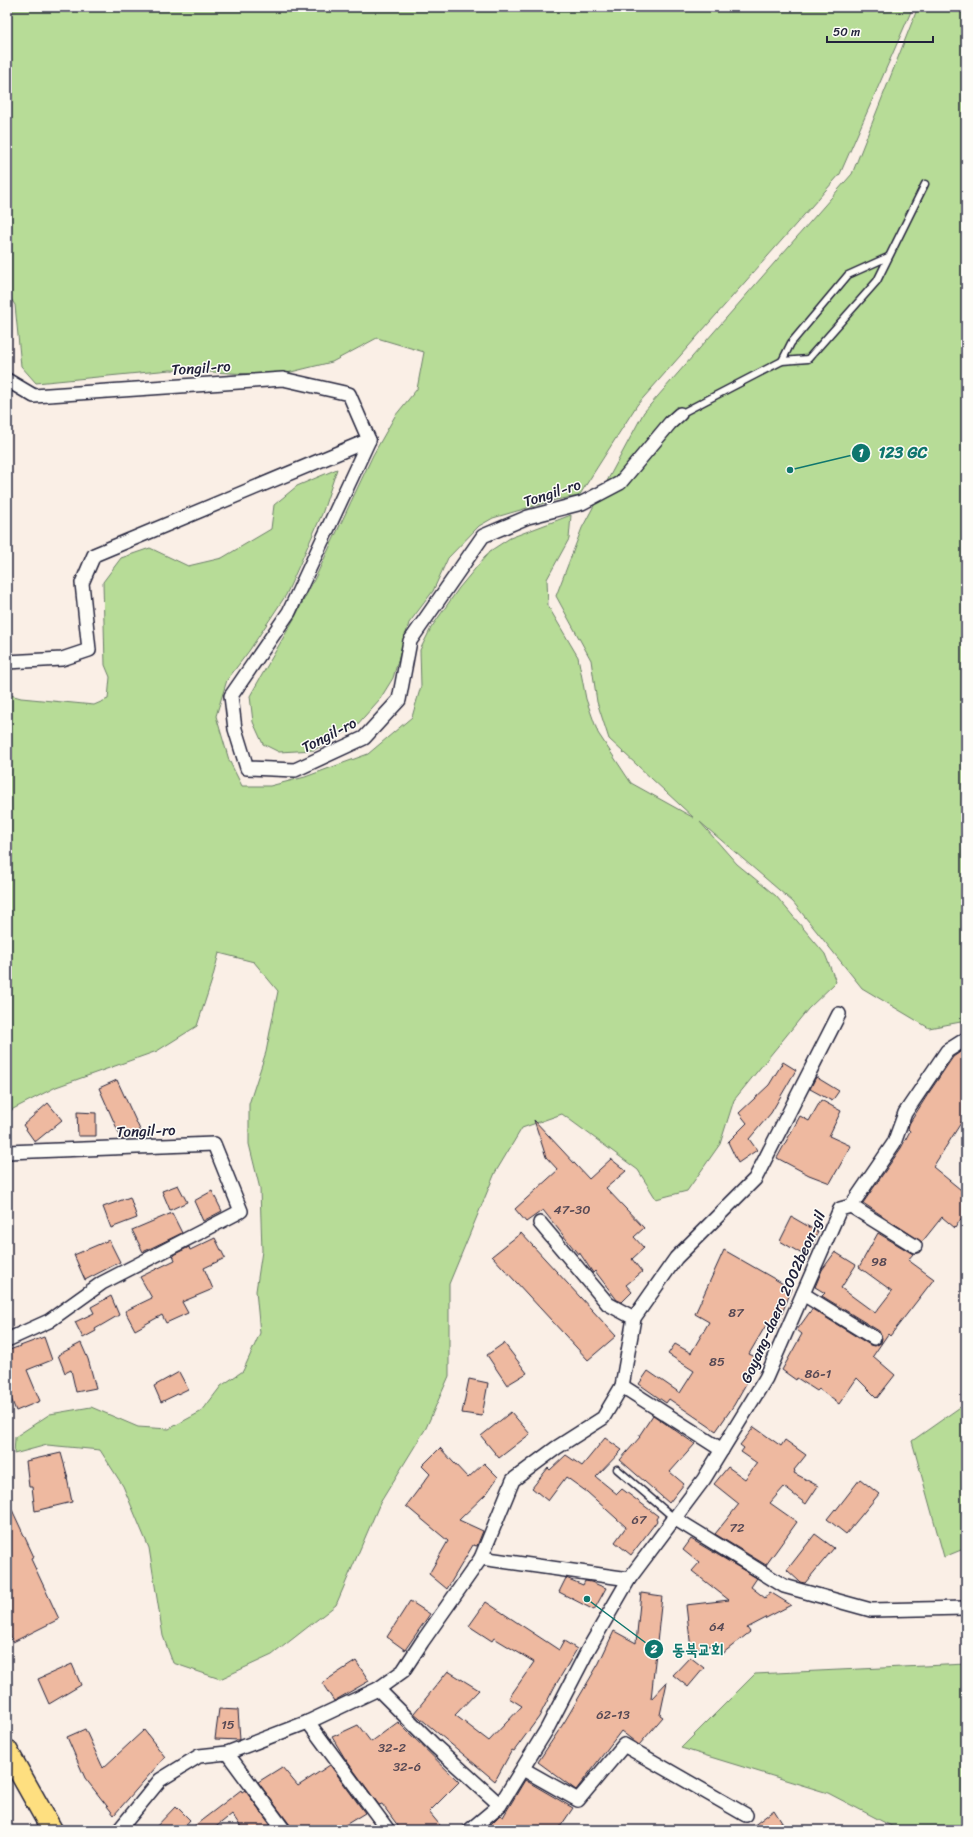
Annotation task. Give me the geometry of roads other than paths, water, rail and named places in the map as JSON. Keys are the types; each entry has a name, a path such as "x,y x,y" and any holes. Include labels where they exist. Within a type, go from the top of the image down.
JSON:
{"main road":[{"path":"7,1750 52,1830"}],"street":[{"name":"Tongil-ro","path":"7,380 34,396 283,379 349,394 369,440 289,612 231,696 235,729 247,768 295,770 364,738 399,700 410,641 483,536 528,517 582,502 620,483 670,423 680,414"},
{"path":"7,662 62,659 89,650 82,583 94,555 369,440"},
{"path":"119,1830 160,1780 199,1756 227,1753 308,1722 378,1689 403,1671 481,1558 513,1480 556,1448 603,1418 622,1386 634,1318 676,1258 755,1179 839,1014"},
{"name":"Goyang-daero 2002beon-gil","path":"470,1830 500,1806 547,1729 589,1648 629,1579 704,1479 766,1378 840,1209 851,1206 894,1143 905,1113 946,1051 966,1039"},
{"name":"Tongil-ro","path":"7,1152 214,1144 241,1211 102,1283 49,1321 7,1340"},
{"path":"851,1206 915,1246"},
{"path":"540,1223 608,1304 634,1318"},
{"path":"803,1294 874,1338"},
{"path":"622,1386 722,1450"},
{"path":"674,1518 784,1586 871,1610 966,1608"},
{"path":"481,1558 629,1579"},
{"path":"378,1689 435,1746 500,1806"},
{"path":"308,1722 388,1830"},
{"path":"523,1769 578,1800 624,1745 746,1815"},
{"path":"227,1753 284,1830"}],"lane":[{"path":"680,414 782,361 808,359 877,281 925,184"},
{"path":"782,361 791,342 848,274 888,257"},
{"path":"617,1469 674,1518"}],"place":[{"name":"123 GC","path":"790,470"},
{"name":"동북교회","path":"587,1599"}]}
